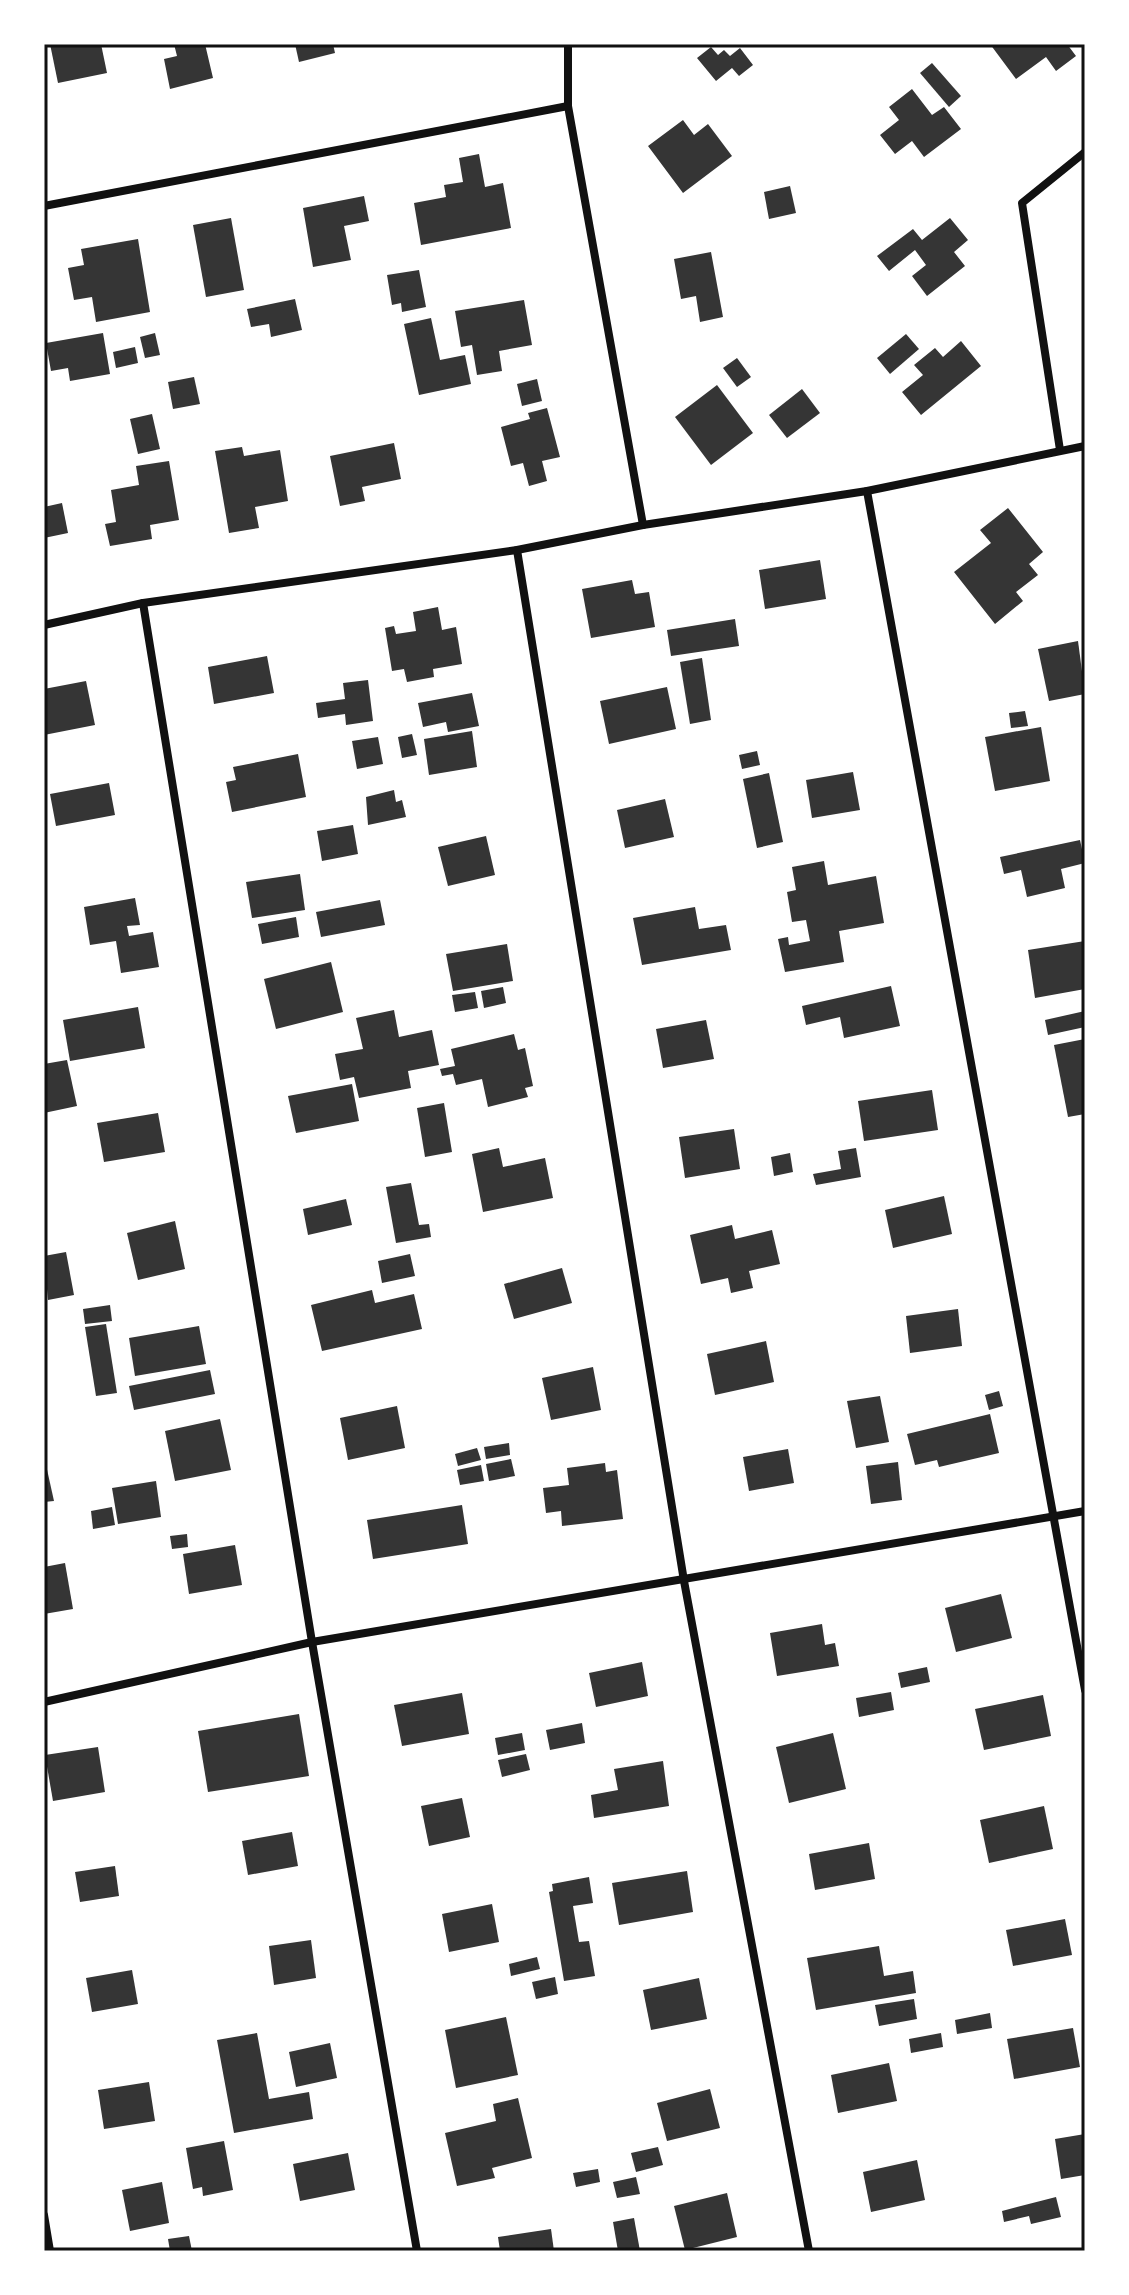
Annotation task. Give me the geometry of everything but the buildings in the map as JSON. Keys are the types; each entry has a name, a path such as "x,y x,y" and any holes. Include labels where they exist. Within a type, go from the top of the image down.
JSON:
{"street":[{"path":"568,44 568,106 643,525"},
{"path":"44,206 568,106"},
{"path":"1060,450 1022,203 1085,152"},
{"path":"44,625 143,603 517,550 643,525 867,491 1085,446"},
{"path":"867,491 1085,1690"},
{"path":"517,550 684,1581 809,2251"},
{"path":"143,603 312,1642 417,2251"},
{"path":"44,1702 312,1642 1085,1511"},
{"path":"44,2215 50,2251"}]}
